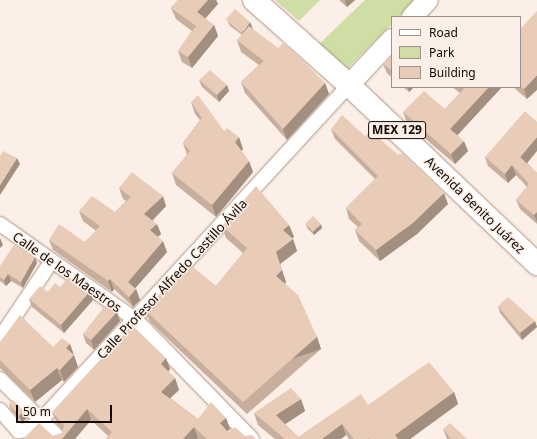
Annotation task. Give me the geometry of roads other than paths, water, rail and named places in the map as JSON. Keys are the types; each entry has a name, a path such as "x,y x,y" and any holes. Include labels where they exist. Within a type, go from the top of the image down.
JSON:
{"main road":[{"name":"Avenida Benito Juárez","path":"255,0 349,85 537,264"},
{"path":"413,16 428,0"},
{"path":"349,85 391,40"}],"street":[{"name":"Calle Profesor Alfredo Castillo Ávila","path":"0,410 18,431 27,430 42,419 136,320 349,85"},
{"name":"Calle de los Maestros","path":"0,224 38,248 51,262 136,320 252,439"},
{"path":"0,338 51,262"},
{"path":"0,379 42,419 60,439"}]}
